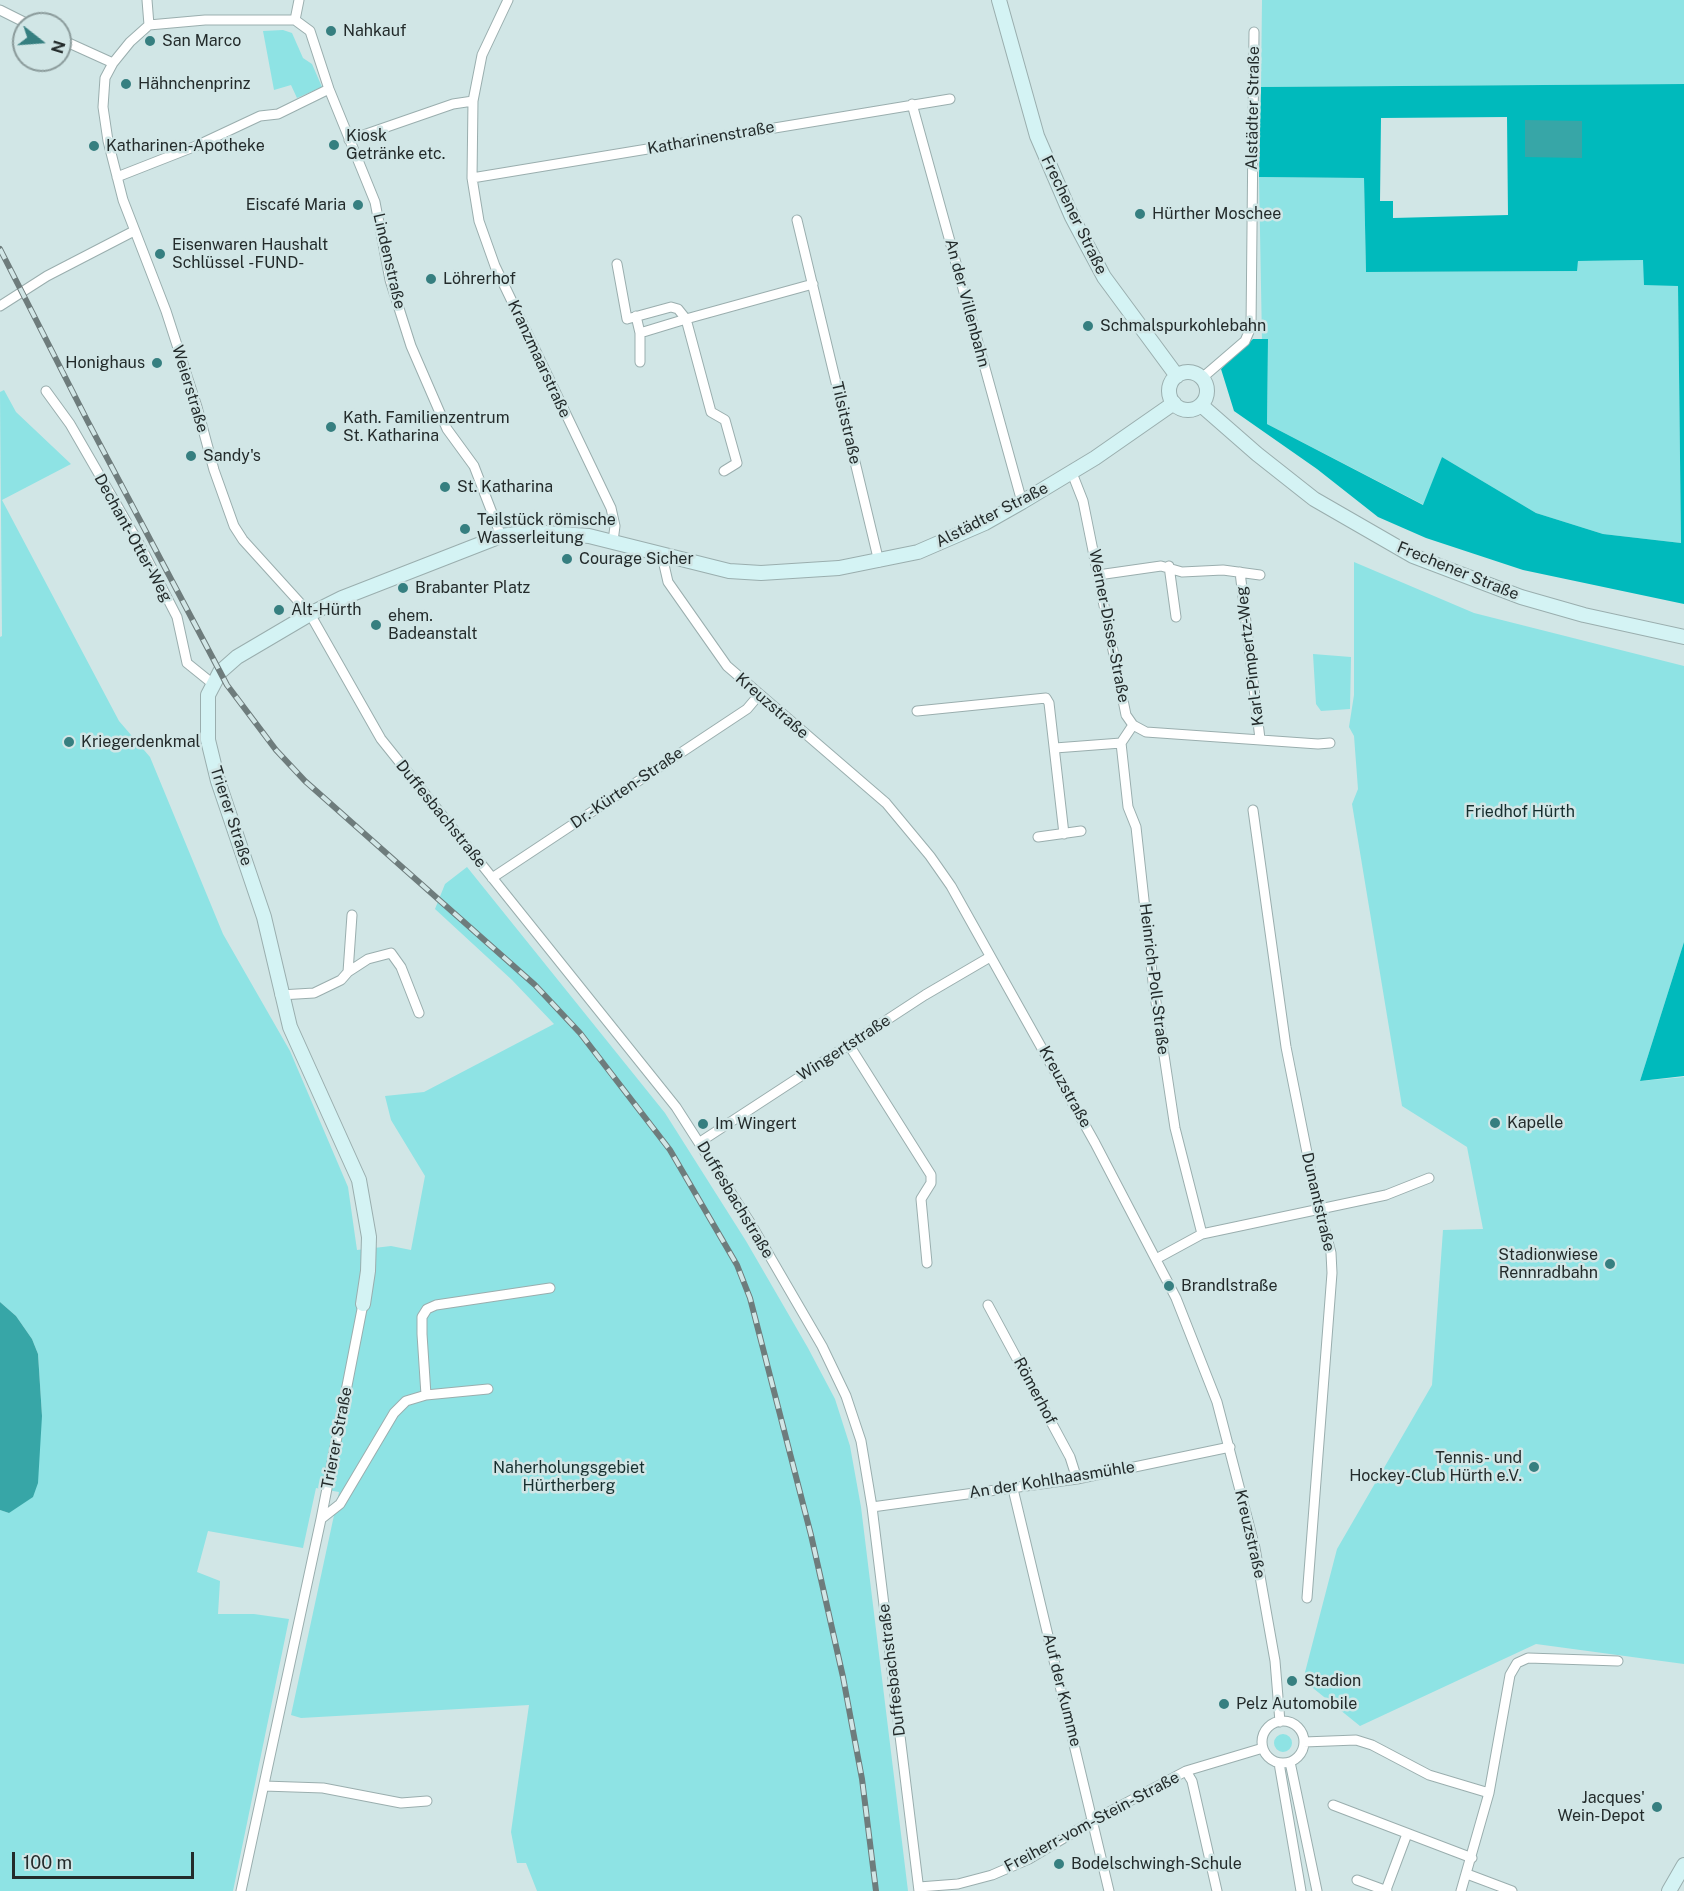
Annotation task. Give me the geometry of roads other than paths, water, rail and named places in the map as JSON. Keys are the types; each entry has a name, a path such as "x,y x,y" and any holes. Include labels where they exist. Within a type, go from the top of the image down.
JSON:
{"street":[{"path":"147,0 149,26"},
{"path":"72,44 113,63 130,42 149,26 205,20 295,20 299,0"},
{"name":"Kranzmaarstraße","path":"508,0 482,55 473,101 472,178 479,221 495,266 611,508 615,526 612,542"},
{"name":"Frechener Straße","path":"999,0 1037,135 1067,208 1104,277 1177,376"},
{"name":"Lindenstraße","path":"295,20 310,31 329,89 375,201 390,280 411,346 447,429 474,466 501,536"},
{"name":"Alstädter Straße","path":"1202,378 1245,341 1251,327 1254,32"},
{"name":"Weierstraße","path":"113,63 105,78 103,107 117,177 134,231 166,310 195,398 214,470 234,526 243,540 310,614"},
{"path":"117,177 196,146 260,116 279,114 329,89"},
{"name":"Katharinenstraße","path":"472,178 950,99"},
{"path":"349,140 453,104 473,101"},
{"name":"An der Villenbahn","path":"912,104 1022,502"},
{"name":"Tilsitstraße","path":"797,220 879,562"},
{"path":"0,306 28,287 134,231"},
{"path":"617,264 627,320 671,307 678,309 686,319 711,412 725,420 737,463 724,471"},
{"path":"640,333 813,284"},
{"path":"636,316 640,333 640,362"},
{"path":"1193,373 1202,378 1207,392 1202,405 1184,410 1174,403 1170,386 1177,376 1193,373"},
{"name":"Dechant-Otter-Weg","path":"46,391 70,424 141,547 177,617 188,663 213,684"},
{"name":"Alstädter Straße","path":"612,542 729,571 786,574 879,562 947,541 1022,502 1072,473 1174,403"},
{"name":"Frechener Straße","path":"1202,405 1257,454 1314,499 1413,556 1521,597 1584,615 1684,637"},
{"name":"Werner-Disse-Straße","path":"1072,473 1083,501 1126,715 1133,725 1146,732 1330,743"},
{"path":"310,614 342,598 501,536 531,532 559,532 612,542"},
{"name":"Kreuzstraße","path":"662,556 664,573 674,594 727,666 758,696 886,803 907,827 951,886 1056,1070 1176,1298 1217,1402 1255,1548 1275,1661 1280,1722"},
{"path":"1098,575 1169,567 1182,572 1240,572 1260,575"},
{"path":"1169,567 1176,617"},
{"name":"Karl-Pimpertz-Weg","path":"1240,572 1260,739"},
{"name":"Trierer Straße","path":"241,1891 321,1520 363,1304 368,1271 369,1237 359,1180 290,1027 280,995 264,917 218,781 208,740 206,710 213,684 220,672 237,657 310,614"},
{"name":"Duffesbachstraße","path":"310,614 381,739 676,1107 700,1142 822,1346 841,1386 861,1441 872,1507 919,1889"},
{"name":"Dr.-Kürten-Straße","path":"492,878 747,709 758,696"},
{"path":"917,711 1046,698 1055,748 1064,834"},
{"path":"1055,748 1121,742 1133,725"},
{"name":"Heinrich-Poll-Straße","path":"1121,742 1128,807 1136,827 1165,1066 1175,1128 1202,1234"},
{"name":"Dunantstraße","path":"1253,810 1286,1047 1331,1253 1332,1274 1307,1598"},
{"path":"1038,837 1081,831"},
{"path":"348,972 352,915"},
{"path":"280,995 314,993 341,980 348,972 368,959 391,953 401,967 419,1013"},
{"name":"Wingertstraße","path":"700,1142 925,995 990,957"},
{"path":"849,1045 931,1175 931,1183 921,1199 927,1263"},
{"path":"1155,1259 1202,1234 1320,1211 1386,1195 1429,1178"},
{"path":"426,1395 422,1317 427,1309 436,1305 550,1288"},
{"name":"Römerhof","path":"988,1305 1070,1457 1077,1479"},
{"path":"321,1520 340,1504 394,1413 405,1401 426,1395 488,1389"},
{"name":"An der Kohlhaasmühle","path":"872,1507 1077,1479 1230,1447"},
{"name":"Auf der Kumme","path":"1013,1489 1094,1820 1109,1891"},
{"path":"1461,1891 1489,1793 1510,1675 1517,1663 1528,1658 1618,1661"},
{"path":"1280,1722 1296,1726 1304,1742 1300,1754 1290,1762 1279,1763 1267,1756 1263,1748 1265,1732 1280,1722"},
{"path":"1304,1742 1356,1740 1372,1745 1429,1775 1489,1793"},
{"name":"Freiherr-vom-Stein-Straße","path":"919,1889 958,1884 992,1875 1029,1859 1094,1820 1186,1771 1263,1748"},
{"path":"1290,1762 1317,1891"},
{"path":"1279,1763 1301,1891"},
{"path":"1186,1771 1192,1781 1217,1891"},
{"path":"264,1786 323,1788 401,1803 427,1801"},
{"path":"1333,1805 1472,1858"},
{"path":"1358,1880 1386,1891 1407,1834"},
{"path":"1669,1891 1684,1865"},
{"path":"1467,1874 1512,1891"}],"railway":[{"path":"0,249 87,420 227,685 276,750 305,781 535,985 580,1033 670,1150 737,1265 750,1298 811,1535 843,1677 862,1779 876,1891"}],"place":[{"name":"Nahkauf","path":"331,31"},
{"name":"San Marco","path":"150,41"},
{"name":"Hähnchenprinz","path":"126,84"},
{"name":"Kiosk Getränke etc.","path":"334,145"},
{"name":"Katharinen-Apotheke","path":"94,146"},
{"name":"Eiscafé Maria","path":"358,205"},
{"name":"Hürther Moschee","path":"1140,214"},
{"name":"Eisenwaren Haushalt Schlüssel -FUND-","path":"160,254"},
{"name":"Löhrerhof","path":"431,279"},
{"name":"Schmalspurkohlebahn","path":"1088,326"},
{"name":"Honighaus","path":"157,363"},
{"name":"Kath. Familienzentrum St. Katharina","path":"331,427"},
{"name":"Sandy's","path":"191,456"},
{"name":"St. Katharina","path":"445,487"},
{"name":"Teilstück römische Wasserleitung","path":"465,529"},
{"name":"Courage Sicher","path":"567,559"},
{"name":"Brabanter Platz","path":"403,588"},
{"name":"Alt-Hürth","path":"279,610"},
{"name":"ehem. Badeanstalt","path":"376,625"},
{"name":"Kriegerdenkmal","path":"69,742"},
{"name":"Kapelle","path":"1495,1123"},
{"name":"Im Wingert","path":"703,1124"},
{"name":"Stadionwiese Rennradbahn","path":"1610,1264"},
{"name":"Brandlstraße","path":"1169,1286"},
{"name":"Tennis- und Hockey-Club Hürth e.V.","path":"1534,1467"},
{"name":"Stadion","path":"1292,1681"},
{"name":"Pelz Automobile","path":"1224,1704"},
{"name":"Jacques' Wein-Depot","path":"1657,1807"},
{"name":"Bodelschwingh-Schule","path":"1059,1864"}],"park label":[{"name":"Friedhof Hürth","path":"1520,812"},
{"name":"Naherholungsgebiet Hürtherberg","path":"569,1477"}]}
